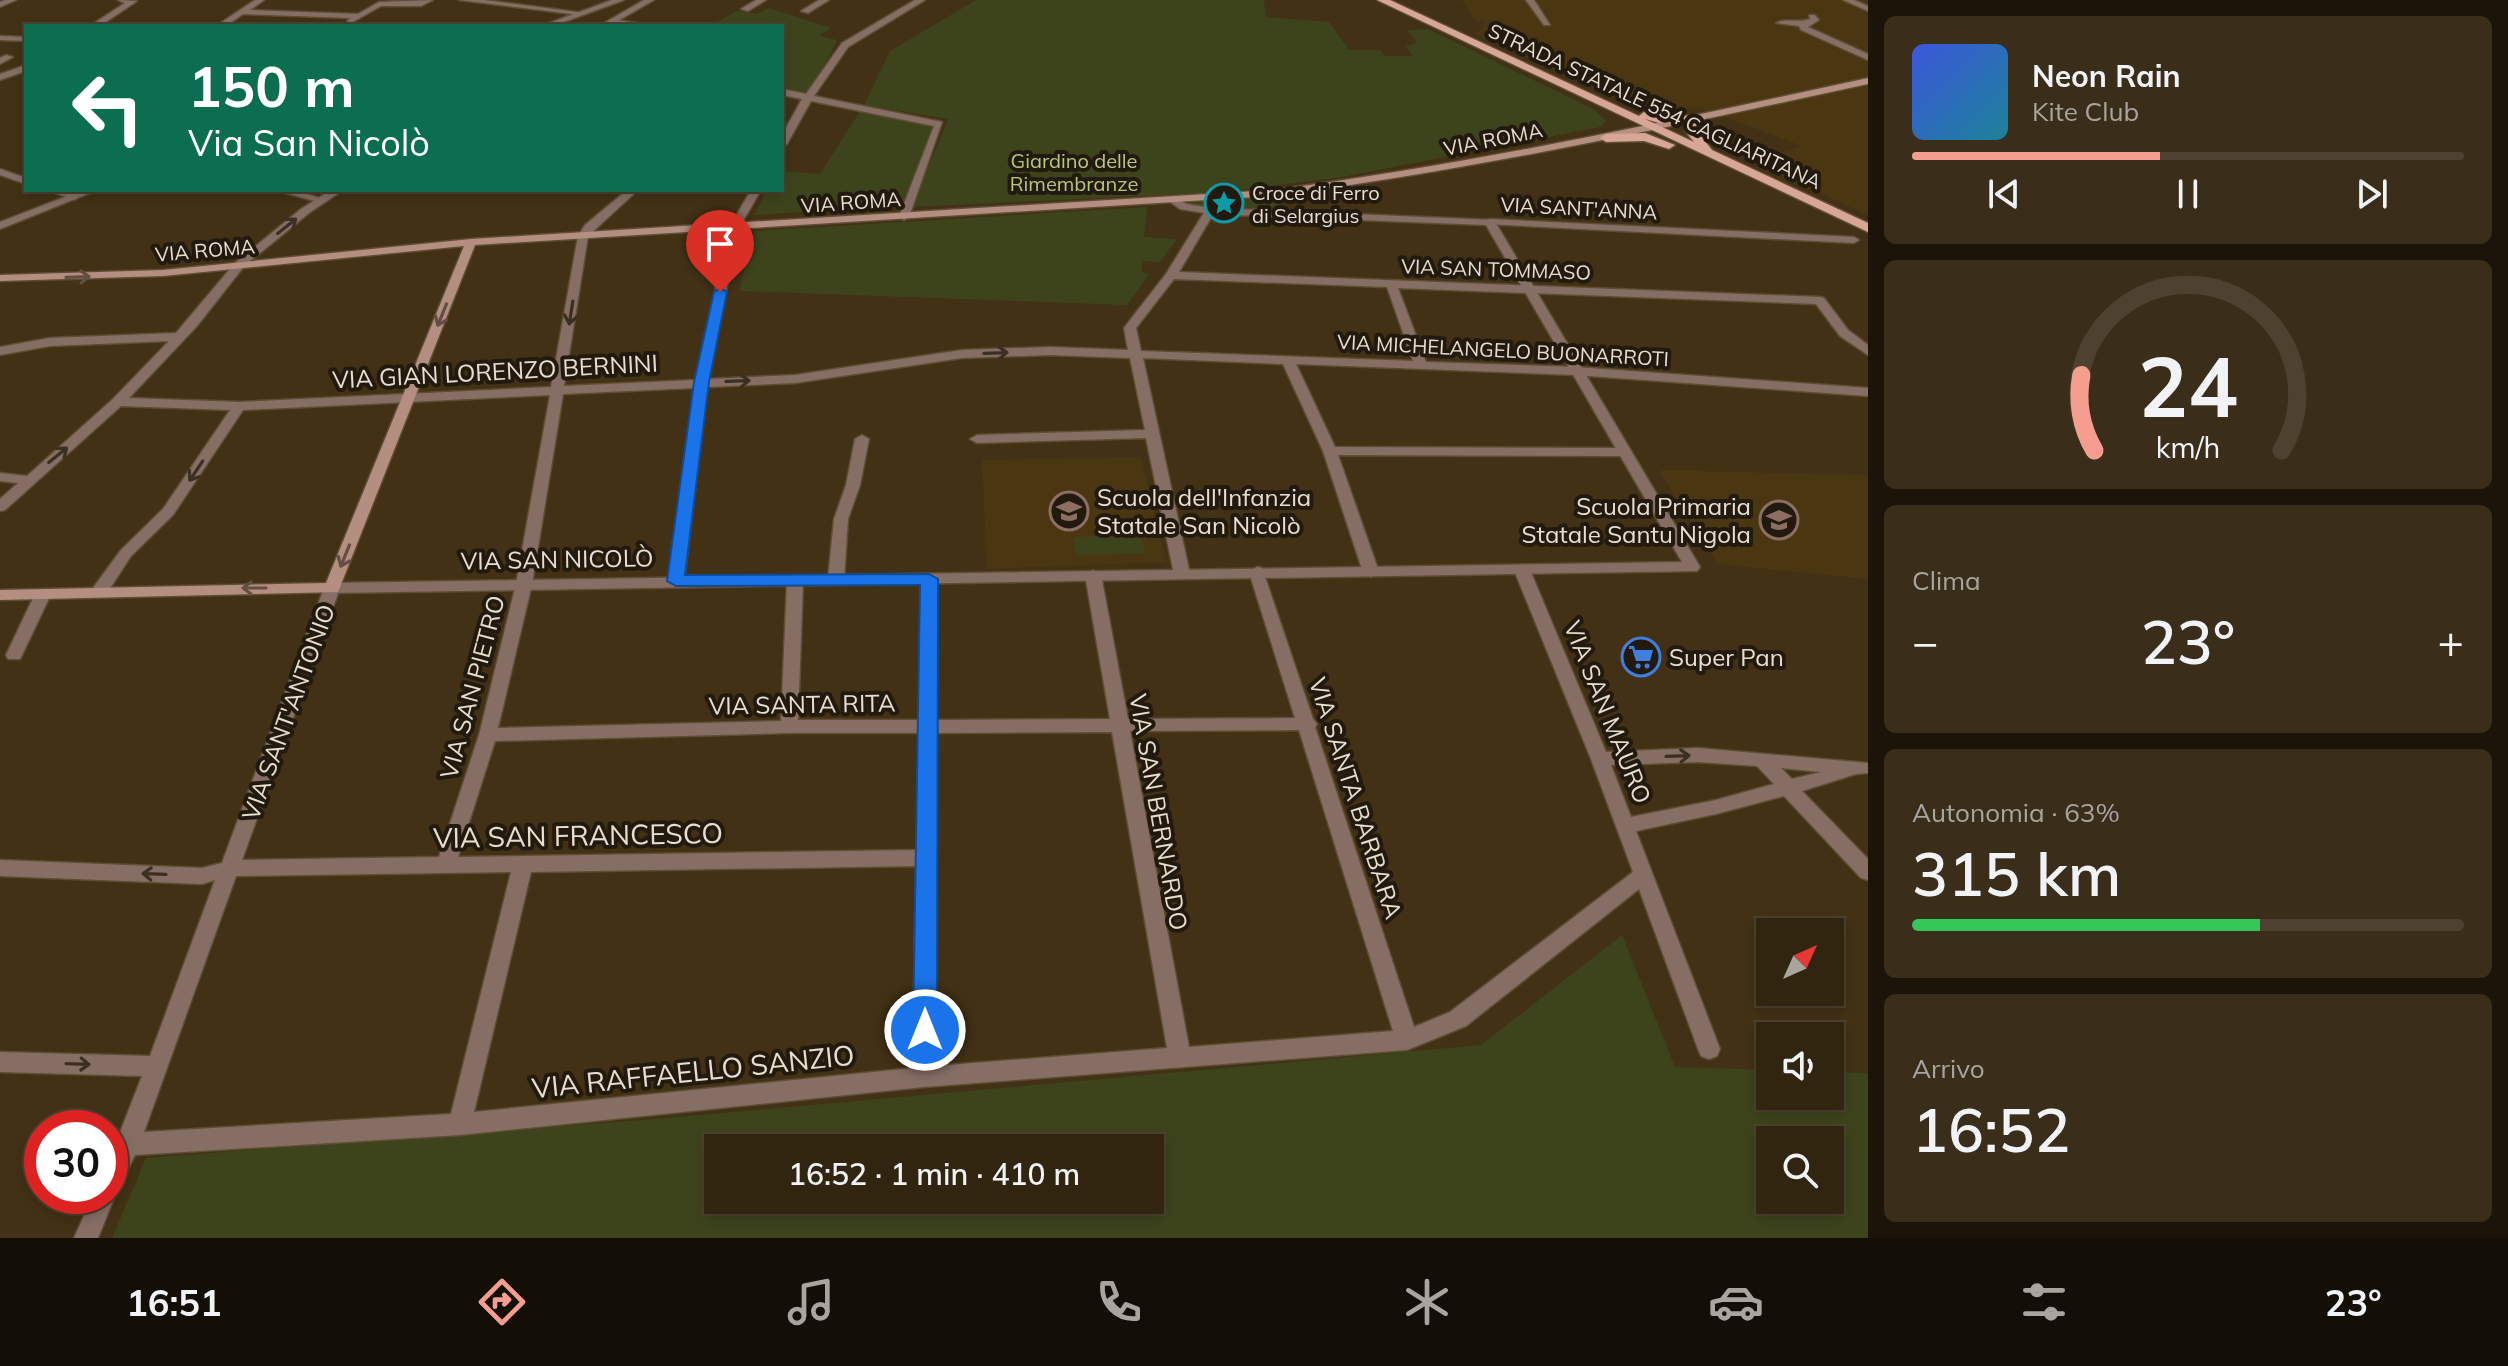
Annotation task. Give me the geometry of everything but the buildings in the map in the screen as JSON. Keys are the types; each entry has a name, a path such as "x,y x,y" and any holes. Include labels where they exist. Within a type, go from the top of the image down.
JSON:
{"main road":[{"name":"STRADA STATALE 554 CAGLIARITANA","path":"1382,0 1450,25 1587,95 1868,228"},
{"path":"1391,0 1417,4"},
{"name":"VIA ROMA","path":"0,278 80,277 239,265 471,242 1179,204 1357,182 1606,138 1652,125 1830,92 1868,81"},
{"path":"1587,95 1659,119 1696,118 1691,131 1716,156"},
{"path":"1587,95 1622,123 1622,131 1606,138"},
{"path":"1606,138 1645,137 1716,156"},
{"name":"VIA SANT'ANTONIO","path":"332,588 471,242"},
{"name":"VIA SAN NICOLÒ","path":"0,595 332,588"}],"street":[{"path":"0,5 12,0"},
{"path":"97,24 133,1 122,0"},
{"path":"223,24 260,0"},
{"path":"346,24 379,4 421,4 429,0"},
{"path":"463,0 580,13"},
{"path":"550,24 620,0"},
{"path":"607,24 650,0"},
{"path":"745,9 762,0"},
{"path":"805,11 825,0"},
{"path":"784,140 808,97 845,45 921,0"},
{"path":"1530,0 1547,23"},
{"path":"1847,0 1868,9"},
{"path":"243,12 358,16"},
{"path":"1780,23 1803,24 1815,20 1812,17"},
{"path":"1803,24 1815,34 1868,57"},
{"path":"0,38 24,39"},
{"path":"0,70 21,71"},
{"path":"0,77 21,71"},
{"path":"784,92 939,124 904,217"},
{"path":"0,172 24,180"},
{"path":"59,192 74,197"},
{"path":"0,226 87,192"},
{"path":"288,192 322,200"},
{"path":"0,507 118,402 193,323 239,265 335,192"},
{"path":"583,236 589,227 631,192"},
{"path":"676,581 701,382 734,228 755,192"},
{"path":"1276,193 1282,204 1303,213"},
{"name":"VIA SANT'ANNA","path":"1179,204 1210,211 1854,240"},
{"path":"1182,574 1130,328 1171,275 1210,211"},
{"path":"1490,222 1625,452"},
{"name":"VIA SAN PIETRO","path":"446,864 488,735 524,584 583,236"},
{"name":"VIA SAN TOMMASO","path":"1171,275 1820,301 1844,333 1868,351"},
{"path":"1391,283 1421,365"},
{"path":"0,351 50,342 178,337"},
{"name":"VIA GIAN LORENZO BERNINI","path":"118,402 239,406 795,379 962,354 1135,352"},
{"name":"VIA MICHELANGELO BUONARROTI","path":"1135,352 1575,371 1868,392"},
{"path":"1287,359 1330,451 1371,572"},
{"path":"99,592 126,553 168,512 239,406"},
{"path":"977,439 1152,434"},
{"path":"836,579 841,519 853,485 862,439"},
{"path":"1330,451 1625,452"},
{"name":"VIA SAN NICOLÒ","path":"332,588 1692,567 1625,452"},
{"path":"0,477 27,480"},
{"name":"VIA SAN MAURO","path":"1522,570 1600,759 1709,1049"},
{"name":"VIA SANTA BARBARA","path":"1257,572 1407,1040"},
{"name":"VIA SAN BERNARDO","path":"1093,575 1180,1058"},
{"path":"924,1077 929,579"},
{"path":"789,727 795,581"},
{"name":"VIA SANT'ANTONIO","path":"128,1144 332,588"},
{"path":"14,655 43,594"},
{"name":"VIA SANTA RITA","path":"488,735 789,727 1308,724"},
{"path":"1600,759 1698,755 1865,767"},
{"path":"1762,760 1868,872"},
{"path":"1625,826 1865,767"},
{"name":"VIA SAN FRANCESCO","path":"0,868 202,876 231,868 926,858"},
{"path":"460,1124 523,864"},
{"path":"1407,1040 1458,1019 1643,875"},
{"name":"VIA RAFFAELLO SANZIO","path":"128,1144 460,1124 924,1077 1407,1040"},
{"path":"0,1062 156,1066"},
{"path":"86,1238 97,1214"}],"shaded area":[{"path":"1446,0 1868,0 1868,215 1750,161 1802,146 1703,109 1663,108 1609,95 1476,34 1485,24 1474,19 1464,1"},
{"name":"Scuola dell'Infanzia Statale San Nicolò","path":"1141,457 1166,562 987,569 982,460"},
{"name":"Scuola Primaria Statale Santu Nigola","path":"1659,470 1868,475 1868,579 1717,564"}],"green space":[{"name":"Giardino delle Rimembranze","path":"976,0 1264,0 1266,17 1329,22 1349,50 1380,50 1385,56 1413,56 1406,46 1417,43 1407,30 1428,29 1593,109 1606,121 1600,127 1342,177 1222,192 912,207 948,119 864,105 890,51"},
{"path":"769,8 831,28 819,36 837,40 811,94 784,88 784,24 713,24 737,11 758,14"},
{"path":"860,111 936,126 905,206 754,215 766,192 784,192 784,171 820,174"},
{"path":"1275,196 1285,212 1194,207 1189,203"},
{"path":"1147,207 1144,237 1177,239 1160,262 1142,261 1142,272 1149,274 1127,305 739,291 754,231"},
{"path":"1141,535 1145,553 1076,555 1073,537"},
{"path":"1622,935 1675,1067 1756,1070 1756,1110 1844,1110 1844,1072 1868,1073 1868,1238 112,1238 122,1214 128,1214 128,1200 146,1158 667,1118 1481,1045"}],"place":[{"name":"Croce di Ferro di Selargius","path":"1224,203"},
{"name":"Scuola dell'Infanzia Statale San Nicolò","path":"1069,511"},
{"name":"Scuola Primaria Statale Santu Nigola","path":"1779,520"},
{"name":"Super Pan","path":"1641,657"}],"route":[{"path":"720,292 701,382 676,581 929,579 925,1030"}]}
